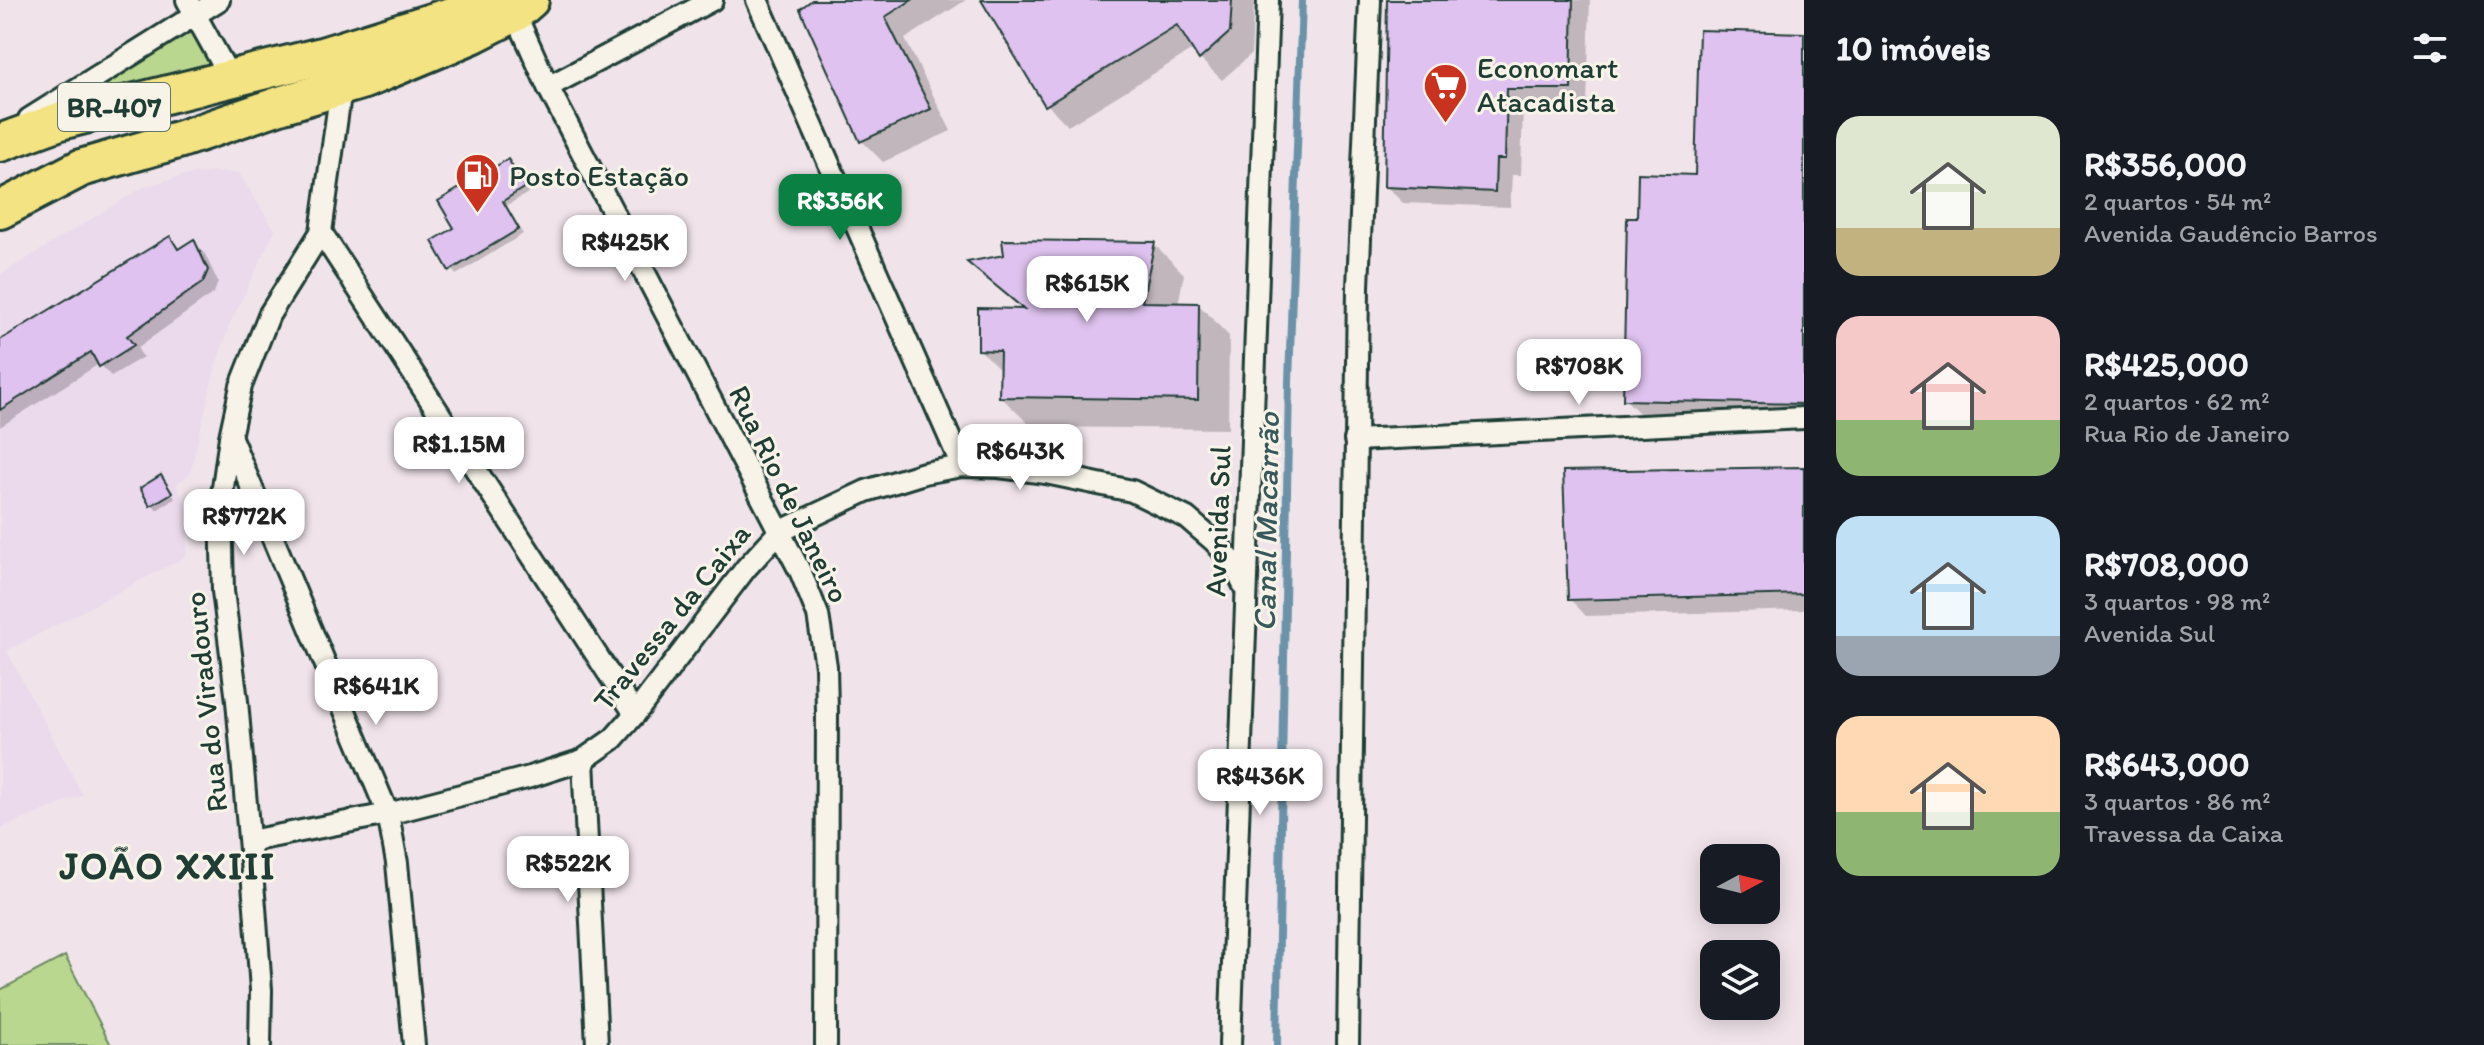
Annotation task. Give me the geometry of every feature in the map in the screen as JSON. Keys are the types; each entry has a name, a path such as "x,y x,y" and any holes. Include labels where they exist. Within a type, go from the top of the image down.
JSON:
{"highway":[{"name":"BR-407","path":"0,143 60,121 376,40 436,19 516,4"},
{"name":"BR-407","path":"0,210 81,168 364,80 472,35 516,4"}],"street":[{"path":"0,137 191,8 219,0"},
{"path":"548,87 712,0"},
{"path":"757,0 962,466"},
{"name":"Avenida Sul","path":"1230,1045 1268,0"},
{"path":"1348,1045 1358,287 1370,0"},
{"name":"Rua Rio de Janeiro","path":"516,4 548,87 801,573 818,615 826,666 826,1045"},
{"path":"191,8 231,79"},
{"name":"Rua do Viradouro","path":"260,1045 261,990 237,701 223,591 221,502 241,386 269,315 321,232 341,88"},
{"path":"321,232 635,714"},
{"path":"1355,440 1804,418"},
{"path":"230,437 388,814 397,863 414,1045"},
{"name":"Travessa da Caixa","path":"250,841 388,814 583,760 613,739 635,714 746,568 779,532 866,491 924,473 962,466 999,467 1046,473 1132,491 1187,518 1215,542 1232,561 1245,588"},
{"path":"583,760 597,1045"}],"shaded area":[{"path":"212,172 239,173 275,230 229,326 215,369 190,474 176,485 189,511 187,556 7,651 83,795 0,829 0,275 143,187 182,176"}],"green space":[{"path":"192,29 209,62 208,76 72,107"},
{"path":"65,956 111,1045 0,1045 0,990"}],"building":[{"path":"812,0 912,0 885,17 931,109 860,142 800,9"},
{"path":"981,0 1232,0 1230,32 1199,60 1177,25 1045,106"},
{"name":"Economart Atacadista","path":"1387,0 1573,0 1571,89 1507,89 1505,159 1496,159 1495,192 1384,187"},
{"path":"1699,30 1804,33 1804,404 1623,400 1627,218 1637,218 1638,173 1695,175"},
{"name":"Posto Estação","path":"508,159 525,187 503,201 519,229 449,271 432,241 454,228 438,201"},
{"path":"170,236 178,249 194,239 208,270 203,282 127,336 134,345 99,367 91,352 0,410 0,340"},
{"path":"1002,240 1155,242 1142,302 1199,303 1198,400 999,397 1000,351 978,350 978,308 1024,309 967,262 1004,255"},
{"path":"1804,467 1804,594 1568,600 1563,471"},
{"path":"161,475 172,493 150,506 140,488"}],"waterway":[{"name":"Canal Macarrão","path":"1277,1045 1289,382 1302,0"}],"place":[{"name":"Economart Atacadista","path":"1446,124"},
{"name":"Posto Estação","path":"478,215"}],"district":[{"name":"JOÃO XXIII","path":"168,866"}]}
